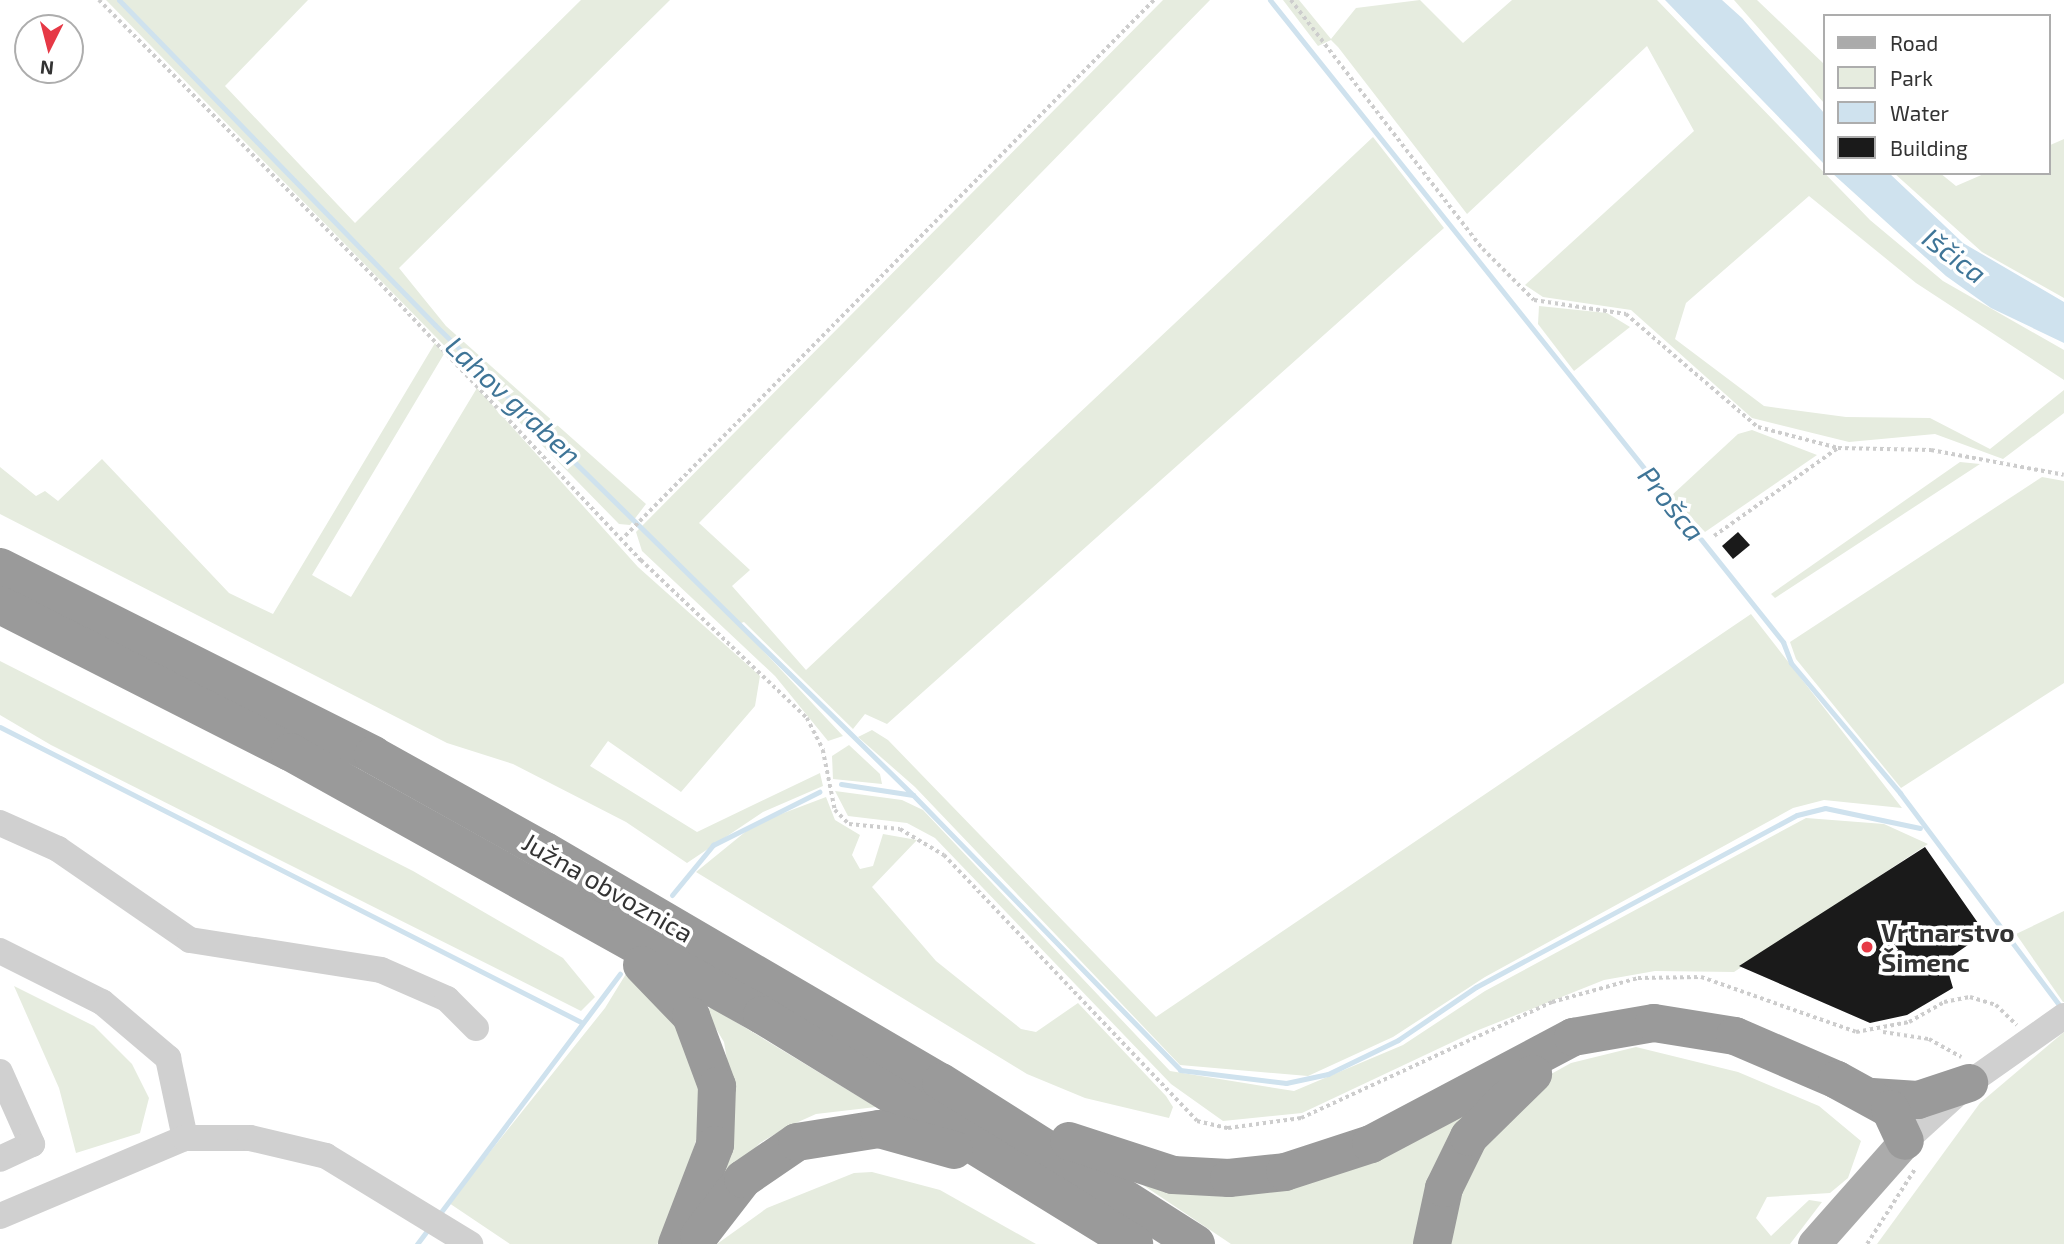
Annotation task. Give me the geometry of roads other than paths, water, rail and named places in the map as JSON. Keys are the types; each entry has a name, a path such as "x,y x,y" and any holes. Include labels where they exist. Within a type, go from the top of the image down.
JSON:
{"highway":[{"name":"Južna obvoznica","path":"0,567 373,755 941,1083 1196,1244"},
{"name":"Južna obvoznica","path":"0,605 290,752 762,1015 1133,1244"},
{"path":"290,752 352,800 635,960 681,1002 710,1056 719,1125 701,1195 677,1244"},
{"path":"941,1083 988,1094 1103,1157 1172,1175 1228,1178 1340,1157 1546,1049 1631,1024 1679,1024 1735,1036 1872,1097 1899,1119 1909,1148"},
{"path":"1432,1244 1444,1188 1482,1120 1543,1067 1599,1045 1653,1037 1725,1048 1787,1076 1909,1148"},
{"path":"1872,1097 1918,1100 1972,1082"},
{"path":"694,1244 721,1202 770,1157 812,1137 862,1128 932,1140 1019,1190 1086,1213"}],"main road":[{"path":"1814,1244 1909,1148"}],"street":[{"path":"0,823 58,849 190,940 381,970 447,999 476,1028"},
{"path":"0,951 102,1002 168,1058 184,1138"},
{"path":"1909,1148 1972,1082 2047,1027"},
{"path":"0,1072 7,1108 32,1144 0,1160"},
{"path":"0,1216 184,1138 250,1138 303,1149 373,1179 448,1232"}],"water":[{"path":"1665,0 1722,0 1742,18 1822,111 1822,162"},
{"name":"Iščica","path":"1834,175 1891,175 1963,243 2064,302 2064,343 1991,308 1946,276"}],"waterway":[{"name":"Lahov graben","path":"119,0 435,325 913,795"},
{"name":"Prošca","path":"1270,0 1783,642 1791,663 1900,793 2062,1009"},
{"path":"0,727 581,1022"},
{"path":"841,784 913,795 1180,1070 1286,1083 1328,1074 1398,1040 1476,987 1797,815 1825,808 1920,828"},
{"path":"672,895 713,845 819,792"},
{"path":"438,1216 620,974"},
{"path":"417,1244 430,1227"}],"place":[{"name":"Vrtnarstvo Šimenc","path":"1867,947"}]}
